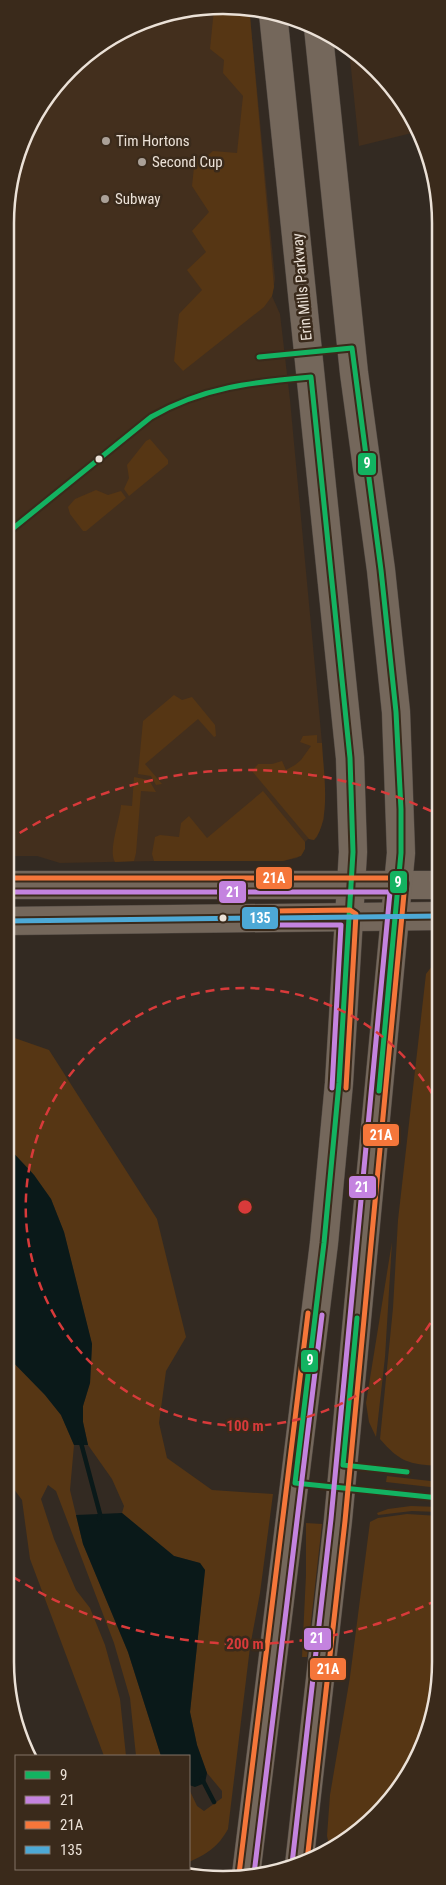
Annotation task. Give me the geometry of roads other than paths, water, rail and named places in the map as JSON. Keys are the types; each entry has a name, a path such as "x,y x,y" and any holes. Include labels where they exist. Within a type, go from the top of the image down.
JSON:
{"main road":[{"name":"Erin Mills Parkway","path":"247,1870 292,1516 324,1243 339,1083 353,852 350,758 274,20"},
{"path":"300,1856 338,1520 401,853 396,712 381,570 355,380 319,37"},
{"path":"14,885 432,885"},
{"path":"14,921 432,916"}],"waterway":[{"path":"80,1439 100,1514 99,1519"},
{"path":"202,1779 214,1802"}],"place":[{"name":"Tim Hortons","path":"106,141"},
{"name":"Second Cup","path":"142,162"},
{"name":"Subway","path":"105,199"}]}
